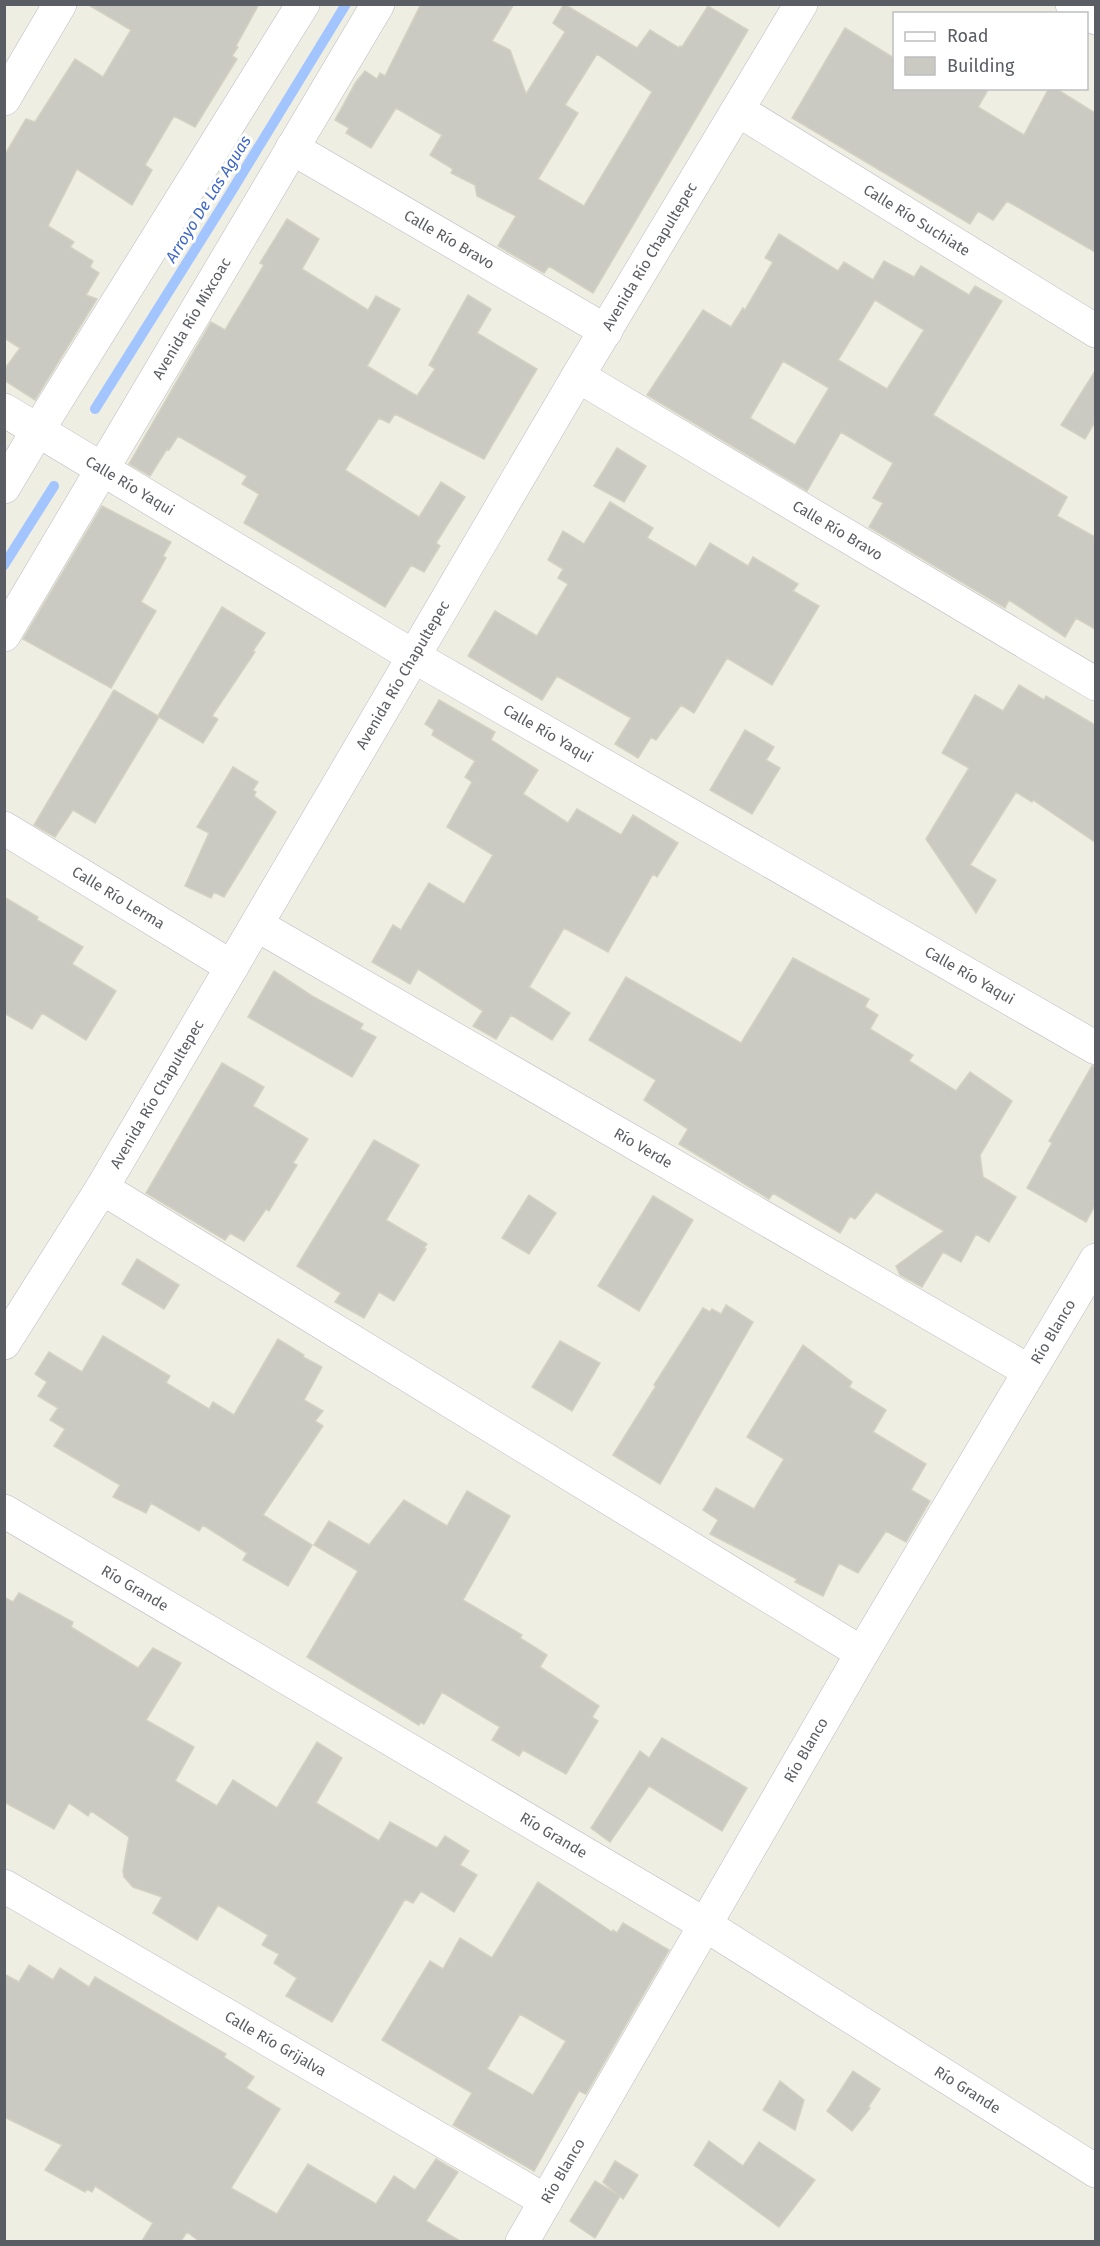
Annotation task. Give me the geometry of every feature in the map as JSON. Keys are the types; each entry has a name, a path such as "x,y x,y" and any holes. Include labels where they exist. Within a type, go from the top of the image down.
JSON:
{"street":[{"path":"4,99 60,4"},
{"path":"4,487 303,4"},
{"name":"Avenida Río Mixcoac","path":"4,635 378,4"},
{"path":"1072,4 1085,12"},
{"name":"Avenida Río Chapultepec","path":"4,1343 102,1188 578,376 738,110 788,9"},
{"name":"Calle Río Suchiate","path":"738,110 1095,331"},
{"name":"Calle Río Bravo","path":"292,148 606,331"},
{"name":"Calle Río Bravo","path":"578,376 1095,684"},
{"name":"Calle Río Yaqui","path":"4,410 413,656 1095,1048"},
{"name":"Calle Río Lerma","path":"4,828 232,967"},
{"name":"Río Verde","path":"256,925 1029,1371"},
{"path":"102,1188 862,1653"},
{"name":"Río Blanco","path":"522,2241 862,1653 1095,1260"},
{"name":"Río Grande","path":"4,1510 704,1924 1095,2171"},
{"name":"Calle Río Grijalva","path":"4,1886 546,2201"}],"building":[{"path":"87,4 259,4 232,56 237,59 195,127 174,116 145,165 152,170 132,205 77,169 48,226 74,242 70,247 93,261 90,267 99,273 86,295 97,299 35,400 4,380 4,370 20,348 4,338 4,156 26,119 35,122 75,59 103,77 131,30"},
{"path":"421,4 514,4 492,41 510,50 526,94 565,32 553,23 564,4 637,48 650,30 679,48 682,47 708,6 748,30 593,293 549,266 544,273 498,246 516,216 477,196 475,185 451,173 453,169 430,155 442,135 396,108 371,148 346,133 349,128 335,120 356,82 365,71 377,79 380,73 385,76","holes":["597,54 652,92 584,206 538,179 578,113 565,105"]},
{"path":"845,28 893,57 893,90 988,90 978,107 1024,135 1048,90 1058,90 1095,113 1095,252 1007,201 993,220 978,211 970,224 792,118"},
{"path":"287,219 319,239 302,269 368,310 376,296 400,309 367,366 417,396 435,369 429,365 468,295 491,309 477,333 537,369 484,459 395,414 389,423 379,418 345,470 419,517 441,482 465,497 436,543 440,546 424,572 411,565 385,607 244,523 259,494 242,484 247,476 178,436 150,476 129,464 211,322 225,330 264,265 260,263"},
{"path":"779,234 838,271 844,262 873,280 884,261 914,277 921,266 969,295 975,286 1002,301 933,415 1067,497 1057,516 1095,537 1095,629 1076,618 1065,637 1009,600 1005,608 869,527 883,503 873,498 893,463 841,432 807,491 647,395 703,310 731,327 743,308 745,310 773,262 765,258","holes":["875,300 924,330 887,389 838,360","783,361 829,388 795,445 750,418"]},
{"path":"1095,371 1095,422 1085,439 1061,425"},
{"path":"617,448 646,466 624,502 594,486"},
{"path":"610,502 653,528 647,538 696,567 710,543 748,566 753,557 798,584 793,591 819,606 772,685 727,658 694,713 681,705 656,740 651,737 638,758 615,744 631,718 557,676 542,700 468,656 495,611 537,636 568,584 558,578 563,569 548,560 563,531 584,544"},
{"path":"102,506 171,542 163,556 166,558 141,602 156,611 111,688 23,639"},
{"path":"222,607 265,633 212,716 218,719 203,743 159,717 95,823 73,810 55,837 34,825 114,690 158,716"},
{"path":"1019,685 1044,700 1046,696 1095,725 1095,842 1033,800 1032,802 1016,792 970,865 996,880 976,913 926,839 969,768 942,753 975,695 1003,711"},
{"path":"439,700 495,732 491,740 538,770 523,794 568,823 577,809 621,835 633,815 678,843 657,877 653,874 608,952 564,928 529,987 570,1013 552,1040 511,1015 496,1039 473,1026 483,1011 418,969 410,984 372,962 393,925 401,930 429,883 464,904 493,855 447,827 472,782 465,777 475,761 432,735 434,730 425,724"},
{"path":"745,730 774,747 766,760 780,768 752,814 710,790"},
{"path":"233,767 258,782 253,790 256,792 254,796 276,812 224,897 214,892 211,898 185,886 209,833 197,827"},
{"path":"4,897 83,947 72,964 116,991 86,1040 42,1013 32,1029 4,1013"},
{"path":"793,958 869,999 865,1007 878,1015 870,1029 913,1055 909,1061 956,1091 970,1072 1012,1101 980,1155 983,1177 1016,1197 989,1242 976,1234 961,1262 943,1252 922,1287 900,1275 896,1266 944,1231 876,1192 855,1219 850,1216 840,1233 773,1193 769,1199 679,1144 688,1129 644,1100 656,1080 589,1040 626,977 741,1043"},
{"path":"274,971 312,996 363,1024 360,1029 376,1037 352,1077 248,1017"},
{"path":"222,1063 264,1087 253,1106 308,1139 293,1163 297,1165 269,1211 266,1209 244,1241 230,1233 225,1240 146,1193"},
{"path":"1092,1066 1095,1067 1095,1205 1086,1222 1027,1188 1052,1143 1049,1141"},
{"path":"374,1140 419,1165 386,1220 427,1244 394,1301 379,1292 364,1318 335,1302 341,1293 297,1266"},
{"path":"529,1195 556,1213 529,1254 502,1238"},
{"path":"653,1196 693,1220 639,1311 598,1286"},
{"path":"137,1259 179,1285 164,1309 122,1284"},
{"path":"726,1305 753,1322 660,1484 613,1455 703,1308 710,1312 712,1309 721,1314"},
{"path":"103,1336 170,1376 166,1383 209,1409 213,1402 234,1415 278,1339 322,1367 304,1400 323,1411 315,1421 323,1426 263,1515 312,1545 288,1586 243,1560 247,1553 203,1525 199,1531 151,1503 146,1513 113,1497 120,1485 54,1446 65,1429 50,1420 58,1408 38,1396 47,1382 35,1374 49,1352 82,1372"},
{"path":"560,1341 600,1363 572,1411 532,1387"},
{"path":"803,1345 852,1382 849,1387 886,1410 873,1432 926,1464 911,1490 930,1501 906,1542 886,1531 858,1573 839,1563 823,1596 795,1582 797,1579 710,1534 718,1520 703,1510 716,1488 754,1509 784,1459 747,1437"},
{"path":"467,1491 510,1516 463,1600 522,1635 520,1638 547,1655 540,1667 599,1706 592,1717 598,1721 566,1774 523,1750 519,1756 492,1740 500,1727 442,1692 424,1724 420,1722 419,1725 307,1657 358,1571 314,1545 329,1521 369,1545 404,1500 447,1526"},
{"path":"19,1593 73,1622 71,1627 138,1668 153,1648 181,1663 146,1720 194,1747 175,1781 217,1806 233,1780 277,1808 317,1742 342,1758 316,1803 379,1841 390,1822 437,1848 445,1836 469,1851 460,1865 477,1875 454,1912 421,1891 413,1903 405,1899 332,2022 286,1996 297,1978 274,1963 279,1954 262,1945 268,1935 218,1905 197,1940 153,1913 162,1897 133,1887 124,1877 129,1837 91,1811 88,1816 69,1803 54,1829 4,1802 4,1597 13,1602"},
{"path":"662,1738 747,1788 722,1831 649,1786 610,1842 591,1828 640,1751 649,1758"},
{"path":"538,1882 612,1932 613,1930 617,1933 623,1923 669,1950 586,2094 579,2091 534,2171 453,2125 472,2093 382,2040 430,1961 443,1969 460,1938 492,1958","holes":["520,2014 566,2041 533,2095 487,2069"]},
{"path":"29,1965 53,1980 60,1968 89,1987 95,1977 226,2054 224,2057 254,2077 246,2088 280,2109 231,2188 277,2214 308,2164 376,2204 394,2176 415,2190 436,2159 458,2172 426,2221 460,2241 199,2241 187,2232 181,2241 142,2241 153,2223 95,2186 92,2192 87,2189 85,2192 45,2170 62,2145 4,2117 4,1974 19,1982"},
{"path":"853,2071 880,2089 868,2107 870,2108 852,2131 827,2111"},
{"path":"780,2081 804,2100 795,2130 763,2110"},
{"path":"709,2141 743,2166 759,2142 815,2180 779,2227 694,2165"},
{"path":"615,2161 638,2175 623,2199 620,2196 595,2238 570,2221 595,2181 617,2194 603,2182"}],"waterway":[{"name":"Arroyo De Las Aguas","path":"95,409 346,4"},
{"name":"Arroyo De Las Aguas","path":"4,565 54,486"}]}
